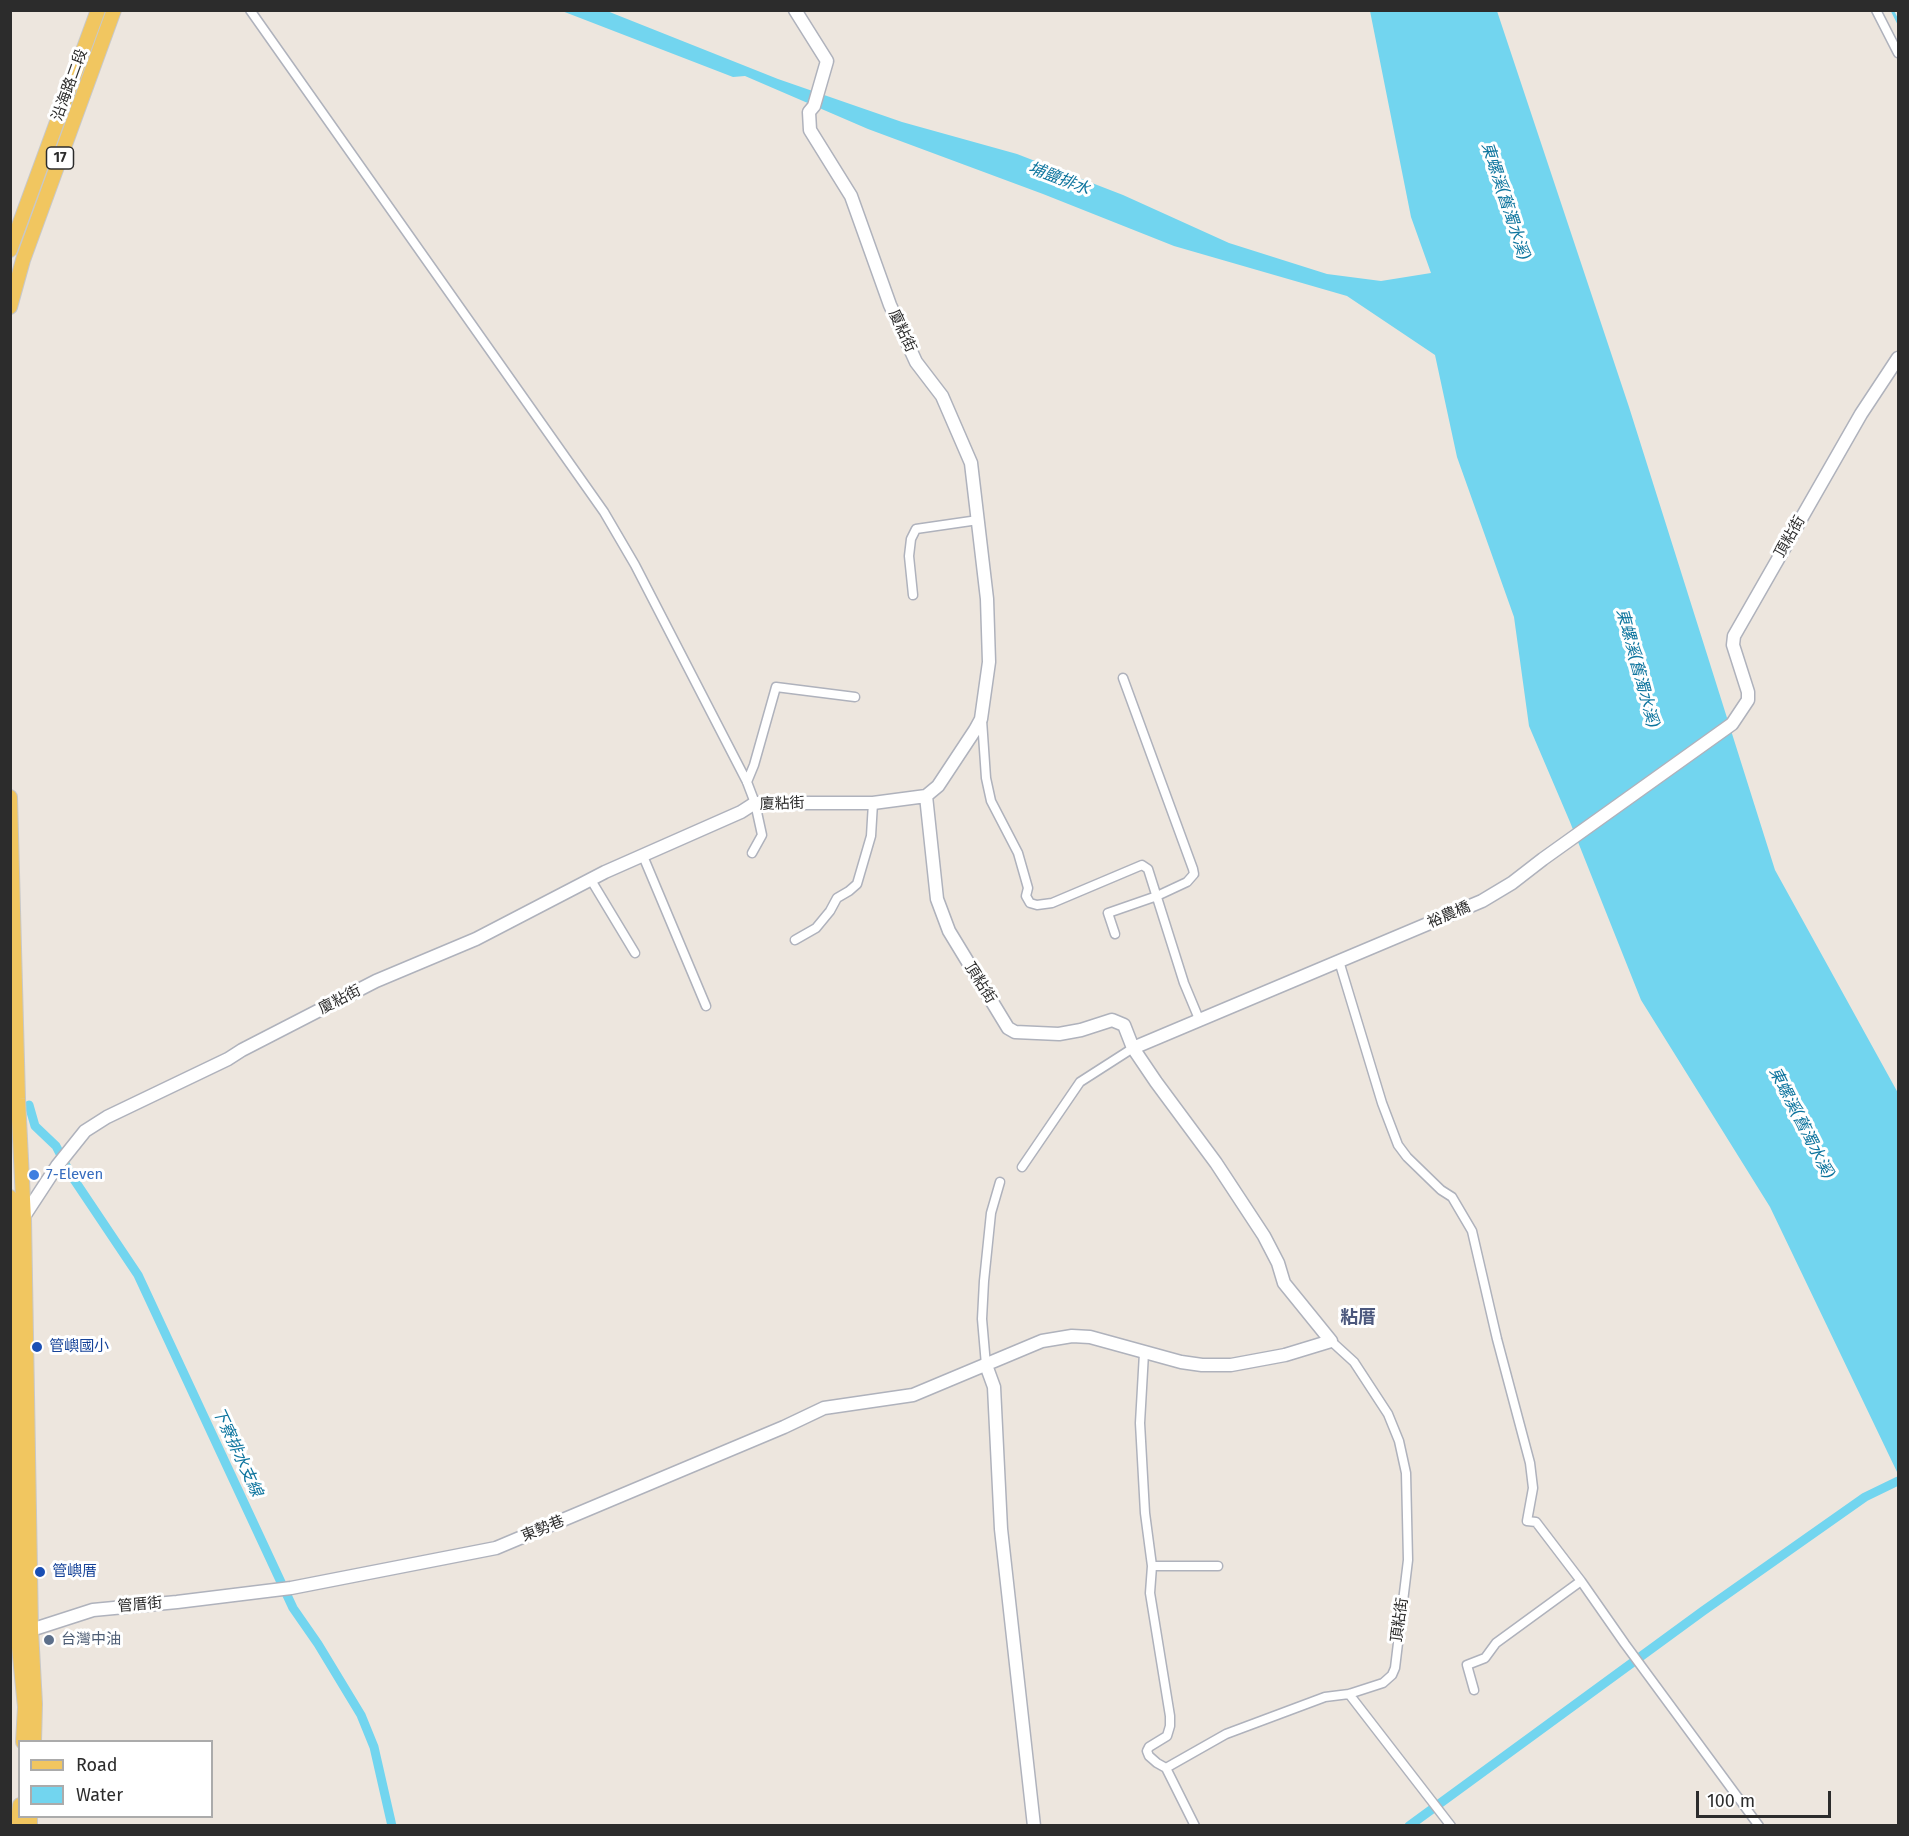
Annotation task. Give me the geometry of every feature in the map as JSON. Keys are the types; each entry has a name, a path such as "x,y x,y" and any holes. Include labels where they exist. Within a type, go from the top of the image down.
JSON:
{"main road":[{"name":"沿海路二段","path":"10,250 98,10"},
{"name":"沿海路二段","path":"10,306 23,260 114,10"},
{"path":"10,796 14,1099 24,1219 14,1639 25,1707 23,1740"},
{"path":"10,1197 35,1704 34,1740"}],"street":[{"path":"250,10 604,512 635,565 747,782 755,803 762,835 752,853"},
{"name":"廈粘街","path":"12,1229 24,1219 57,1166 84,1131 376,981 476,939 591,880 741,812 755,803 873,803 926,796 938,786 981,719 989,662 987,599 971,463 942,396 916,362 890,305 851,196 810,130 809,112 814,105 827,61 795,10"},
{"path":"1876,10 1899,53"},
{"name":"頂粘街","path":"1732,724 1748,700 1748,692 1733,645 1734,636 1862,414 1899,358"},
{"path":"913,595 909,556 911,539 916,529 978,520"},
{"path":"1116,934 1108,913 1157,896 1187,882 1194,874 1123,678"},
{"path":"747,782 776,687 855,697"},
{"path":"981,719 991,801 1018,853 1028,888 1026,896 1030,903 1037,905 1052,903 1142,865 1148,869 1184,983 1199,1019"},
{"name":"裕農橋","path":"1133,1048 1482,901 1512,883 1732,724"},
{"name":"頂粘街","path":"926,796 938,899 949,931 1008,1028 1015,1032 1059,1034 1082,1030 1112,1020 1124,1025 1133,1048 1155,1082 1216,1163 1250,1214 1278,1263 1284,1283 1331,1341 1354,1362 1388,1414 1399,1441 1406,1473 1408,1560 1395,1668 1392,1674 1383,1683 1349,1694 1325,1697 1226,1734 1166,1768"},
{"path":"795,940 816,928 837,898 857,884 871,836 873,803"},
{"path":"643,856 706,1006"},
{"path":"591,880 636,953"},
{"path":"1339,961 1382,1102 1398,1145 1407,1157 1452,1197 1472,1231 1497,1339 1530,1464 1533,1488 1527,1521 1536,1522 1581,1581 1759,1826"},
{"path":"1022,1167 1080,1082 1133,1048"},
{"path":"1000,1182 991,1213 982,1319 986,1365 994,1387 1001,1529 1034,1826"},
{"path":"986,1365 1042,1341 1072,1336 1090,1337 1144,1353 1202,1365 1231,1365 1285,1354 1331,1341"},
{"path":"1144,1353 1140,1423 1145,1513 1152,1566 1150,1593 1170,1716 1167,1736 1149,1747 1147,1751 1149,1756 1166,1768 1195,1826"},
{"name":"東勢巷","path":"276,1590 496,1548 824,1408 914,1395 986,1365"},
{"path":"1152,1566 1218,1566"},
{"path":"1474,1690 1467,1665 1485,1658 1496,1644 1581,1581"},
{"name":"管厝街","path":"14,1639 31,1630 93,1610 276,1590"},
{"path":"1349,1694 1451,1826"}],"water":[{"path":"562,11 607,11 778,79 902,122 1017,154 1123,195 1229,243 1327,274 1381,281 1431,273 1411,217 1370,11 1497,11 1629,407 1775,870 1898,1093 1898,1474 1770,1207 1641,1000 1529,726 1514,617 1457,457 1435,355 1347,296 1174,246 868,129 745,76 733,77"}],"waterway":[{"path":"1892,10 1898,22"},
{"name":"下寮排水支線","path":"29,1105 35,1126 56,1146 71,1175 138,1275 293,1608 361,1715 374,1747 392,1826"},
{"path":"1409,1826 1703,1611 1865,1497 1898,1481"}],"place":[{"name":"7-Eleven","path":"34,1175"},
{"name":"管嶼國小","path":"37,1347"},
{"name":"管嶼厝","path":"40,1572"},
{"name":"台灣中油","path":"49,1640"}],"district":[{"name":"粘厝","path":"1358,1318"}],"water label":[{"name":"埔鹽排水","path":"1059,179"},
{"name":"東螺溪(舊濁水溪)","path":"1505,201"},
{"name":"東螺溪(舊濁水溪)","path":"1637,668"},
{"name":"東螺溪(舊濁水溪)","path":"1801,1123"}]}
